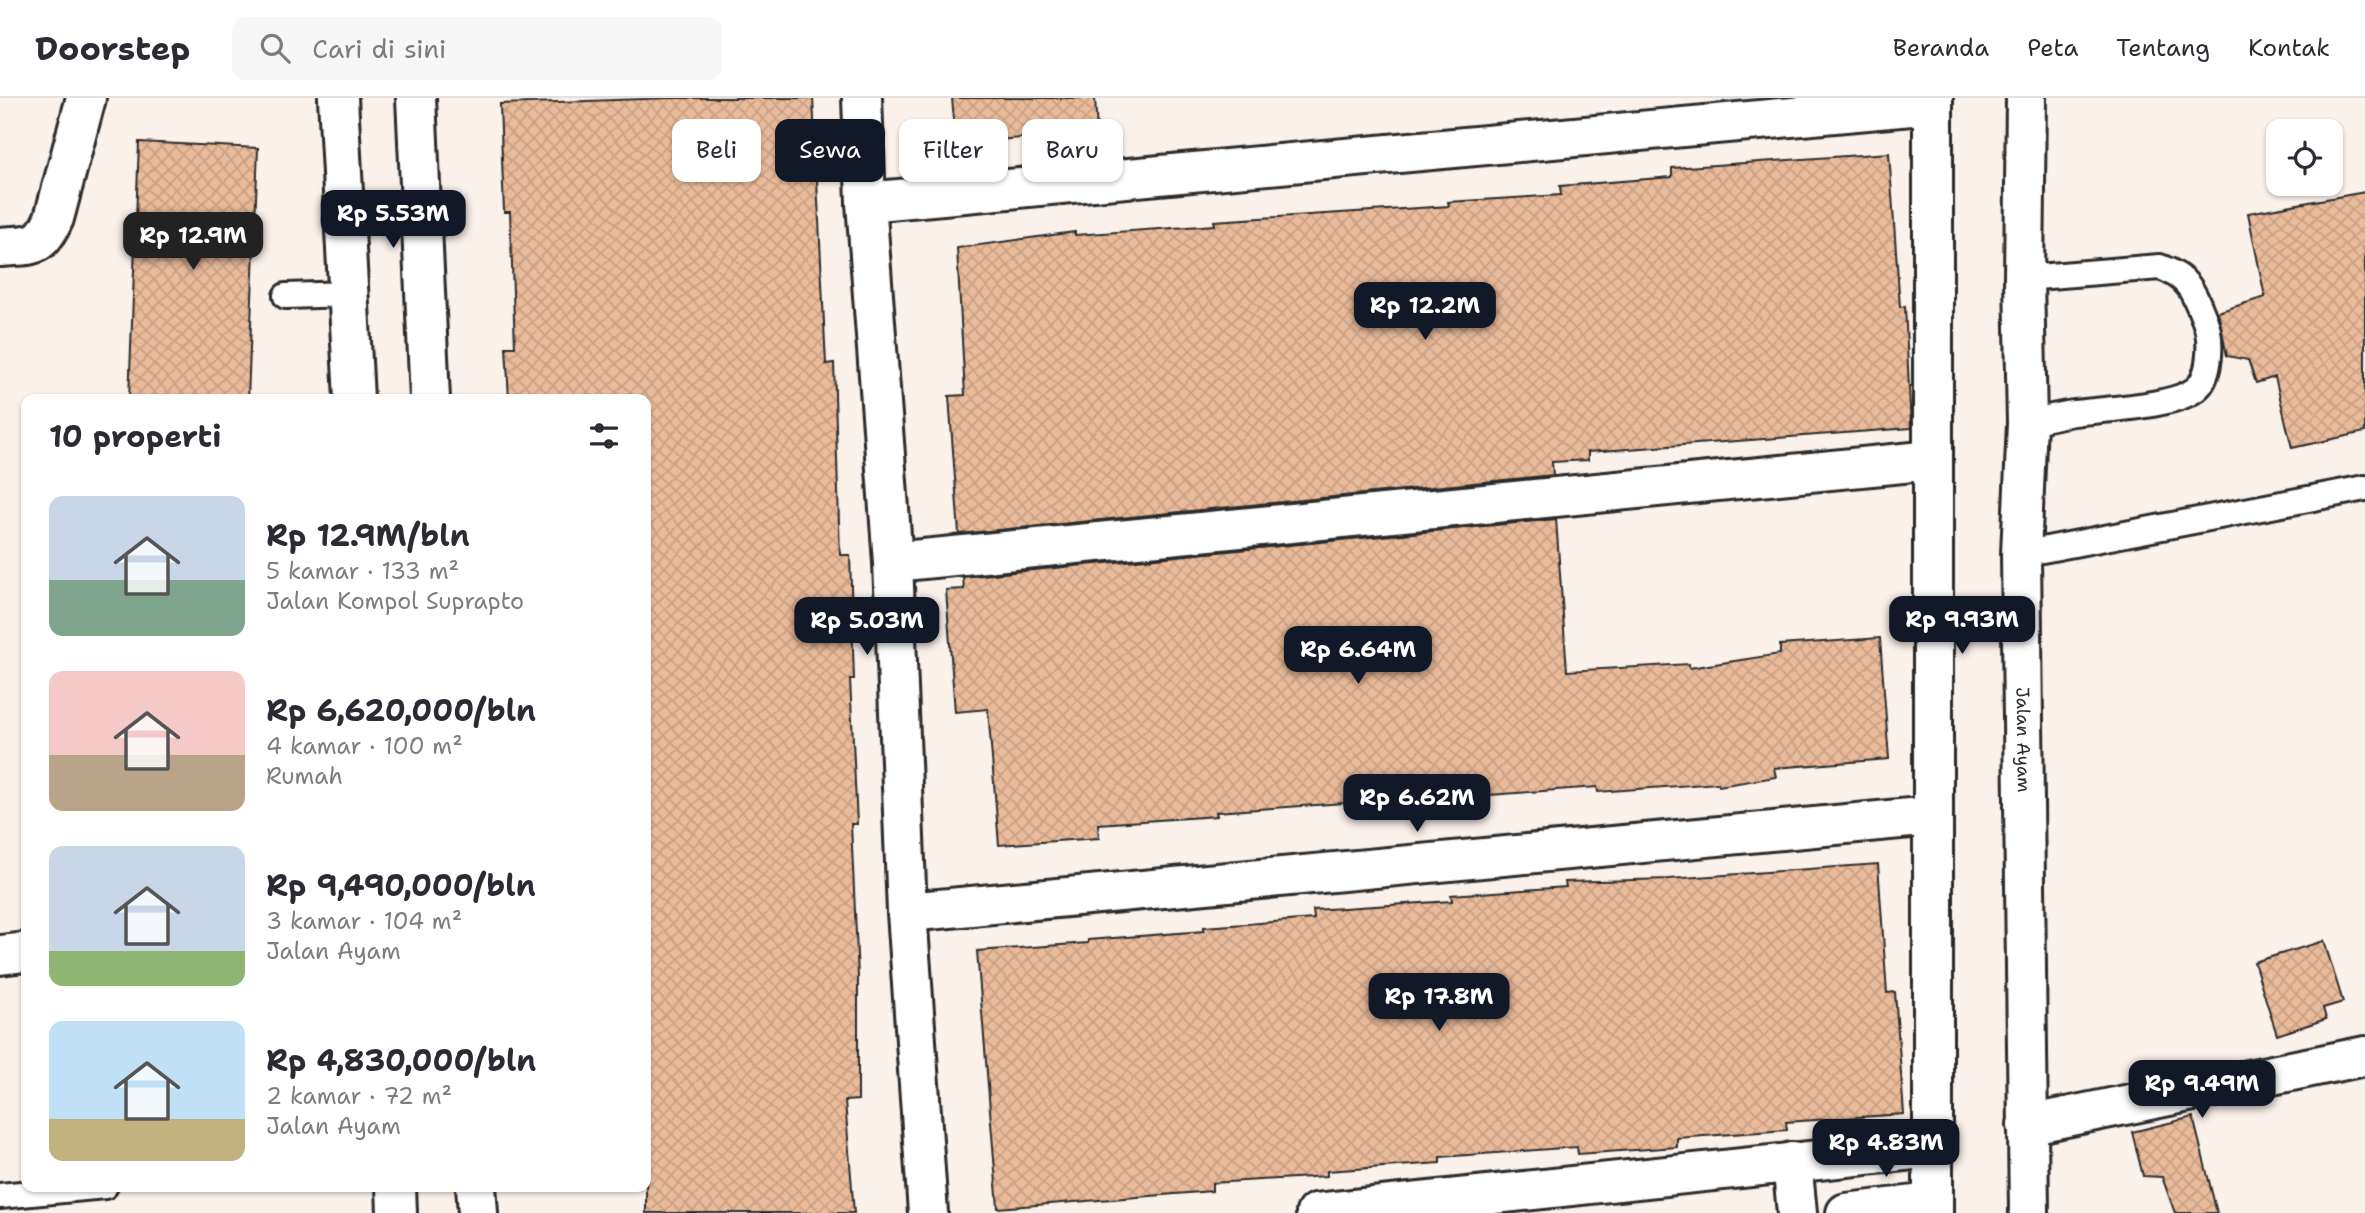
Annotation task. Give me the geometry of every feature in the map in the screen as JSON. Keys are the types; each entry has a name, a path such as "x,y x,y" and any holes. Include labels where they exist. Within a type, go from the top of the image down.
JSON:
{"street":[{"path":"0,247 34,244 46,235 54,218 86,98"},
{"path":"338,98 354,394"},
{"path":"416,98 430,394"},
{"path":"862,98 866,202 893,562 907,912 928,1213"},
{"name":"Jalan Ayam","path":"2026,98 2024,278 2027,423 2021,554 2029,1213"},
{"path":"866,202 1933,101 1933,1208 1846,1213"},
{"path":"893,562 1933,460"},
{"path":"907,912 1932,816"},
{"path":"0,955 21,953"},
{"path":"2027,1125 2365,1056"},
{"path":"1319,1213 1565,1200 1792,1162 1932,1148"},
{"path":"1792,1162 1797,1213"},
{"path":"396,1192 397,1213"},
{"path":"476,1192 478,1213"}],"lane":[{"path":"2024,278 2160,267 2178,274 2195,295 2208,329 2208,374 2198,388 2178,400 2070,413 2027,423"},
{"path":"286,296 348,294"},
{"path":"2021,554 2365,488"},
{"path":"0,1196 42,1192"}],"building":[{"path":"672,98 813,98 814,119 775,119 775,182 817,182 826,364 834,363 840,555 850,555 854,679 850,679 857,824 851,824 858,977 858,1100 845,1101 854,1213 646,1213 646,1192 651,1192 651,394 509,394 506,347 515,347 510,212 504,212 500,104"},
{"path":"952,98 1095,98 1096,119 1022,119 1022,138 1008,139 1008,119 954,119"},
{"path":"139,142 258,148 248,394 129,394"},
{"path":"1889,153 1900,307 1905,306 1911,428 1588,452 1588,460 1552,462 1553,475 959,534 949,396 965,395 957,248 1075,232 1075,235 1215,225 1214,221 1449,206 1448,202 1561,195 1560,186 1672,177 1672,168"},
{"path":"2365,192 2365,432 2292,448 2275,377 2256,383 2248,360 2227,356 2218,312 2265,297 2248,213"},
{"path":"1556,519 1567,671 1689,664 1689,668 1780,654 1780,645 1880,638 1889,759 1774,768 1776,777 1719,786 1718,783 1598,792 1597,787 1216,812 1217,816 1098,824 1099,838 999,845 988,709 955,712 946,590 964,589 963,577"},
{"path":"1878,864 1887,993 1895,992 1904,1114 1786,1122 1787,1130 1677,1138 1677,1147 1578,1154 1577,1147 1440,1157 1440,1163 1327,1171 1327,1176 1212,1183 1212,1191 998,1208 977,951 1088,943 1088,940 1204,931 1204,927 1314,919 1313,910 1452,901 1451,895 1566,887 1565,882 1669,879"},
{"path":"2324,941 2343,1002 2323,1008 2326,1019 2277,1035 2254,962"},
{"path":"2193,1117 2217,1213 2175,1213 2162,1177 2143,1176 2132,1132"}]}
